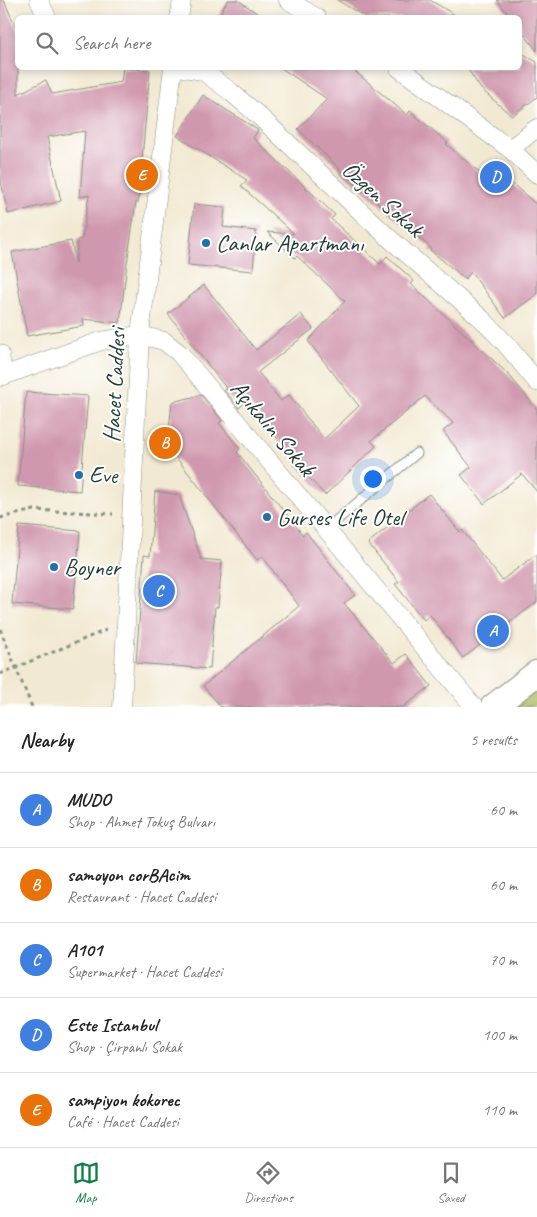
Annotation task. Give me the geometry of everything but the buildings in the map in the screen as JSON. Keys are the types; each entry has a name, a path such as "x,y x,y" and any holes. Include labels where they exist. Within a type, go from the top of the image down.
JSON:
{"main road":[{"path":"493,707 537,673"}],"street":[{"path":"39,0 45,15"},
{"path":"180,15 182,0"},
{"path":"288,0 312,15"},
{"name":"Hacet Caddesi","path":"122,707 140,335 173,70"},
{"name":"Özgen Sokak","path":"196,70 202,71 231,92 389,238 482,318 537,382"},
{"path":"402,70 510,149 537,174"},
{"path":"510,149 537,128"},
{"path":"0,354 2,376 101,342 140,335"},
{"name":"Açıkalın Sokak","path":"140,335 164,340 179,353 474,707"}],"lane":[{"path":"326,529 417,453"}],"path":[{"path":"0,518 34,510 114,514"},
{"path":"0,629 32,707"},
{"path":"0,674 107,630"}],"green space":[{"path":"537,690 537,704 533,707 516,707"}],"place":[{"name":"sampiyon kokorec","path":"142,175"},
{"name":"Este Istanbul","path":"496,177"},
{"name":"Canlar Apartmanı","path":"206,243"},
{"name":"samoyon corBAcim","path":"165,443"},
{"name":"Eve","path":"79,475"},
{"name":"Gurses Life Otel","path":"267,517"},
{"name":"Boyner","path":"54,567"},
{"name":"A101","path":"159,591"},
{"name":"MUDO","path":"493,631"}]}
